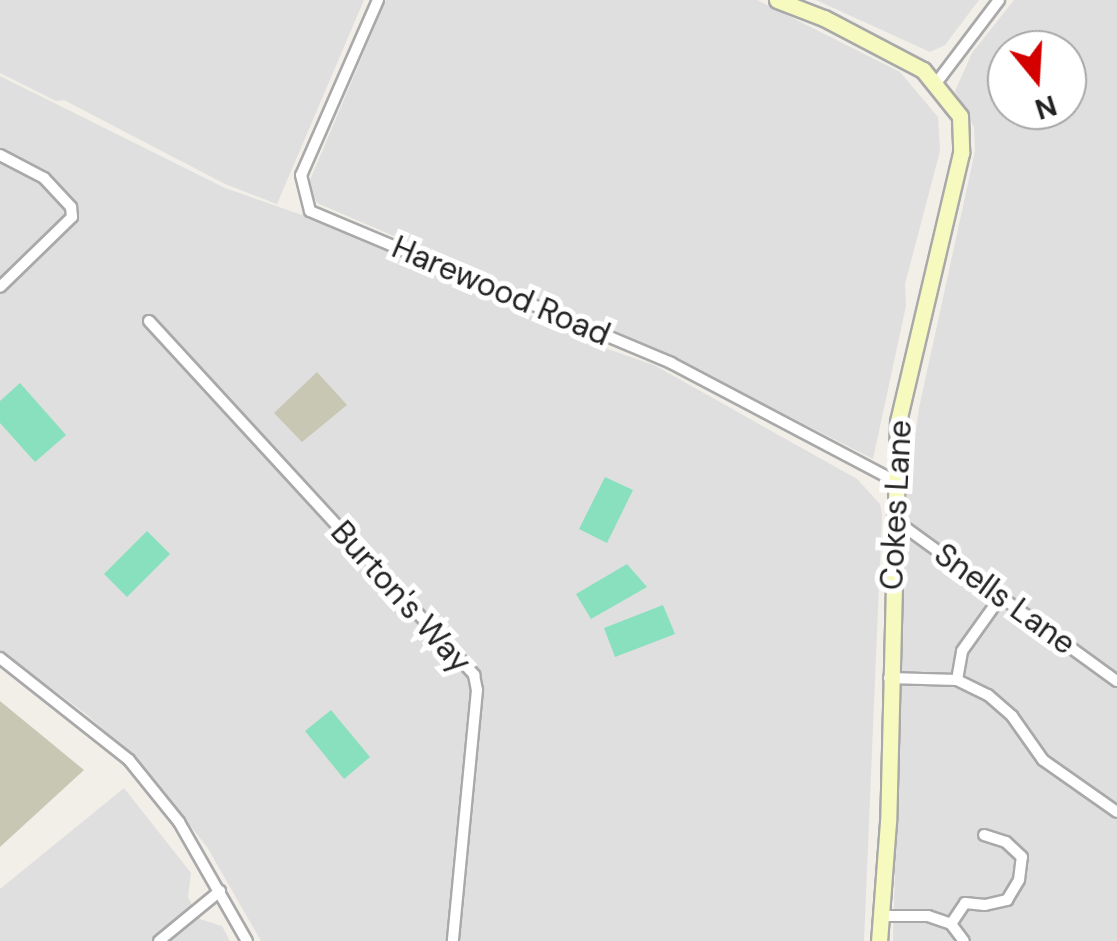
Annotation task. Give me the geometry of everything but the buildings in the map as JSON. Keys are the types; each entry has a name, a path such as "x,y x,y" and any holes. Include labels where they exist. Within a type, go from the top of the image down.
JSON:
{"main road":[{"path":"778,0 824,18 923,70 937,82"},
{"name":"Cokes Lane","path":"879,941 888,822 892,518 898,422 961,153 960,116 937,82"}],"street":[{"name":"Harewood Road","path":"378,0 301,176 310,211 671,363 893,480"},
{"path":"937,82 999,0"},
{"path":"0,155 44,178 70,207 72,217 0,287"},
{"name":"Burton's Way","path":"150,320 474,675 477,690 452,941"},
{"name":"Snells Lane","path":"892,518 1117,680"},
{"path":"957,680 962,651 1002,594"},
{"path":"0,658 129,760 179,822 247,941"},
{"path":"889,678 957,680 988,695 1012,716 1043,760 1117,812"},
{"path":"951,924 965,903 986,905 1007,900 1019,880 1022,857 1006,842 984,834"},
{"path":"159,941 220,891"},
{"path":"880,916 928,916 951,924 964,941"}],"shaded area":[{"path":"0,0 364,0 277,204 225,184 64,100 56,101 0,73"},
{"path":"386,0 757,0 900,72 938,117 940,151 905,284 906,306 873,459 654,348 317,203 307,187"},
{"path":"816,0 979,0 945,45 930,52"},
{"path":"1014,0 1117,0 1117,941 893,941 905,511 919,408 975,151 974,127 955,91 972,53 987,34 987,130 1087,130 1087,30 990,30"},
{"path":"0,76 225,188 342,229 590,343 654,365 857,479 880,504 882,515 864,941 261,941 207,847 143,766 86,714 0,651"},
{"path":"317,372 347,405 302,442 274,413"},
{"path":"0,701 84,770 0,847"},
{"path":"124,788 191,873 188,897 200,919 222,926 230,941 0,941 0,889"}],"green space":[{"path":"20,383 66,435 35,462 0,423 0,401"},
{"path":"605,477 633,490 607,543 579,529"},
{"path":"147,531 170,554 127,597 104,574"},
{"path":"627,564 647,587 591,619 576,594"},
{"path":"663,605 675,634 615,657 604,628"},
{"path":"331,710 370,757 344,779 305,731"}]}
